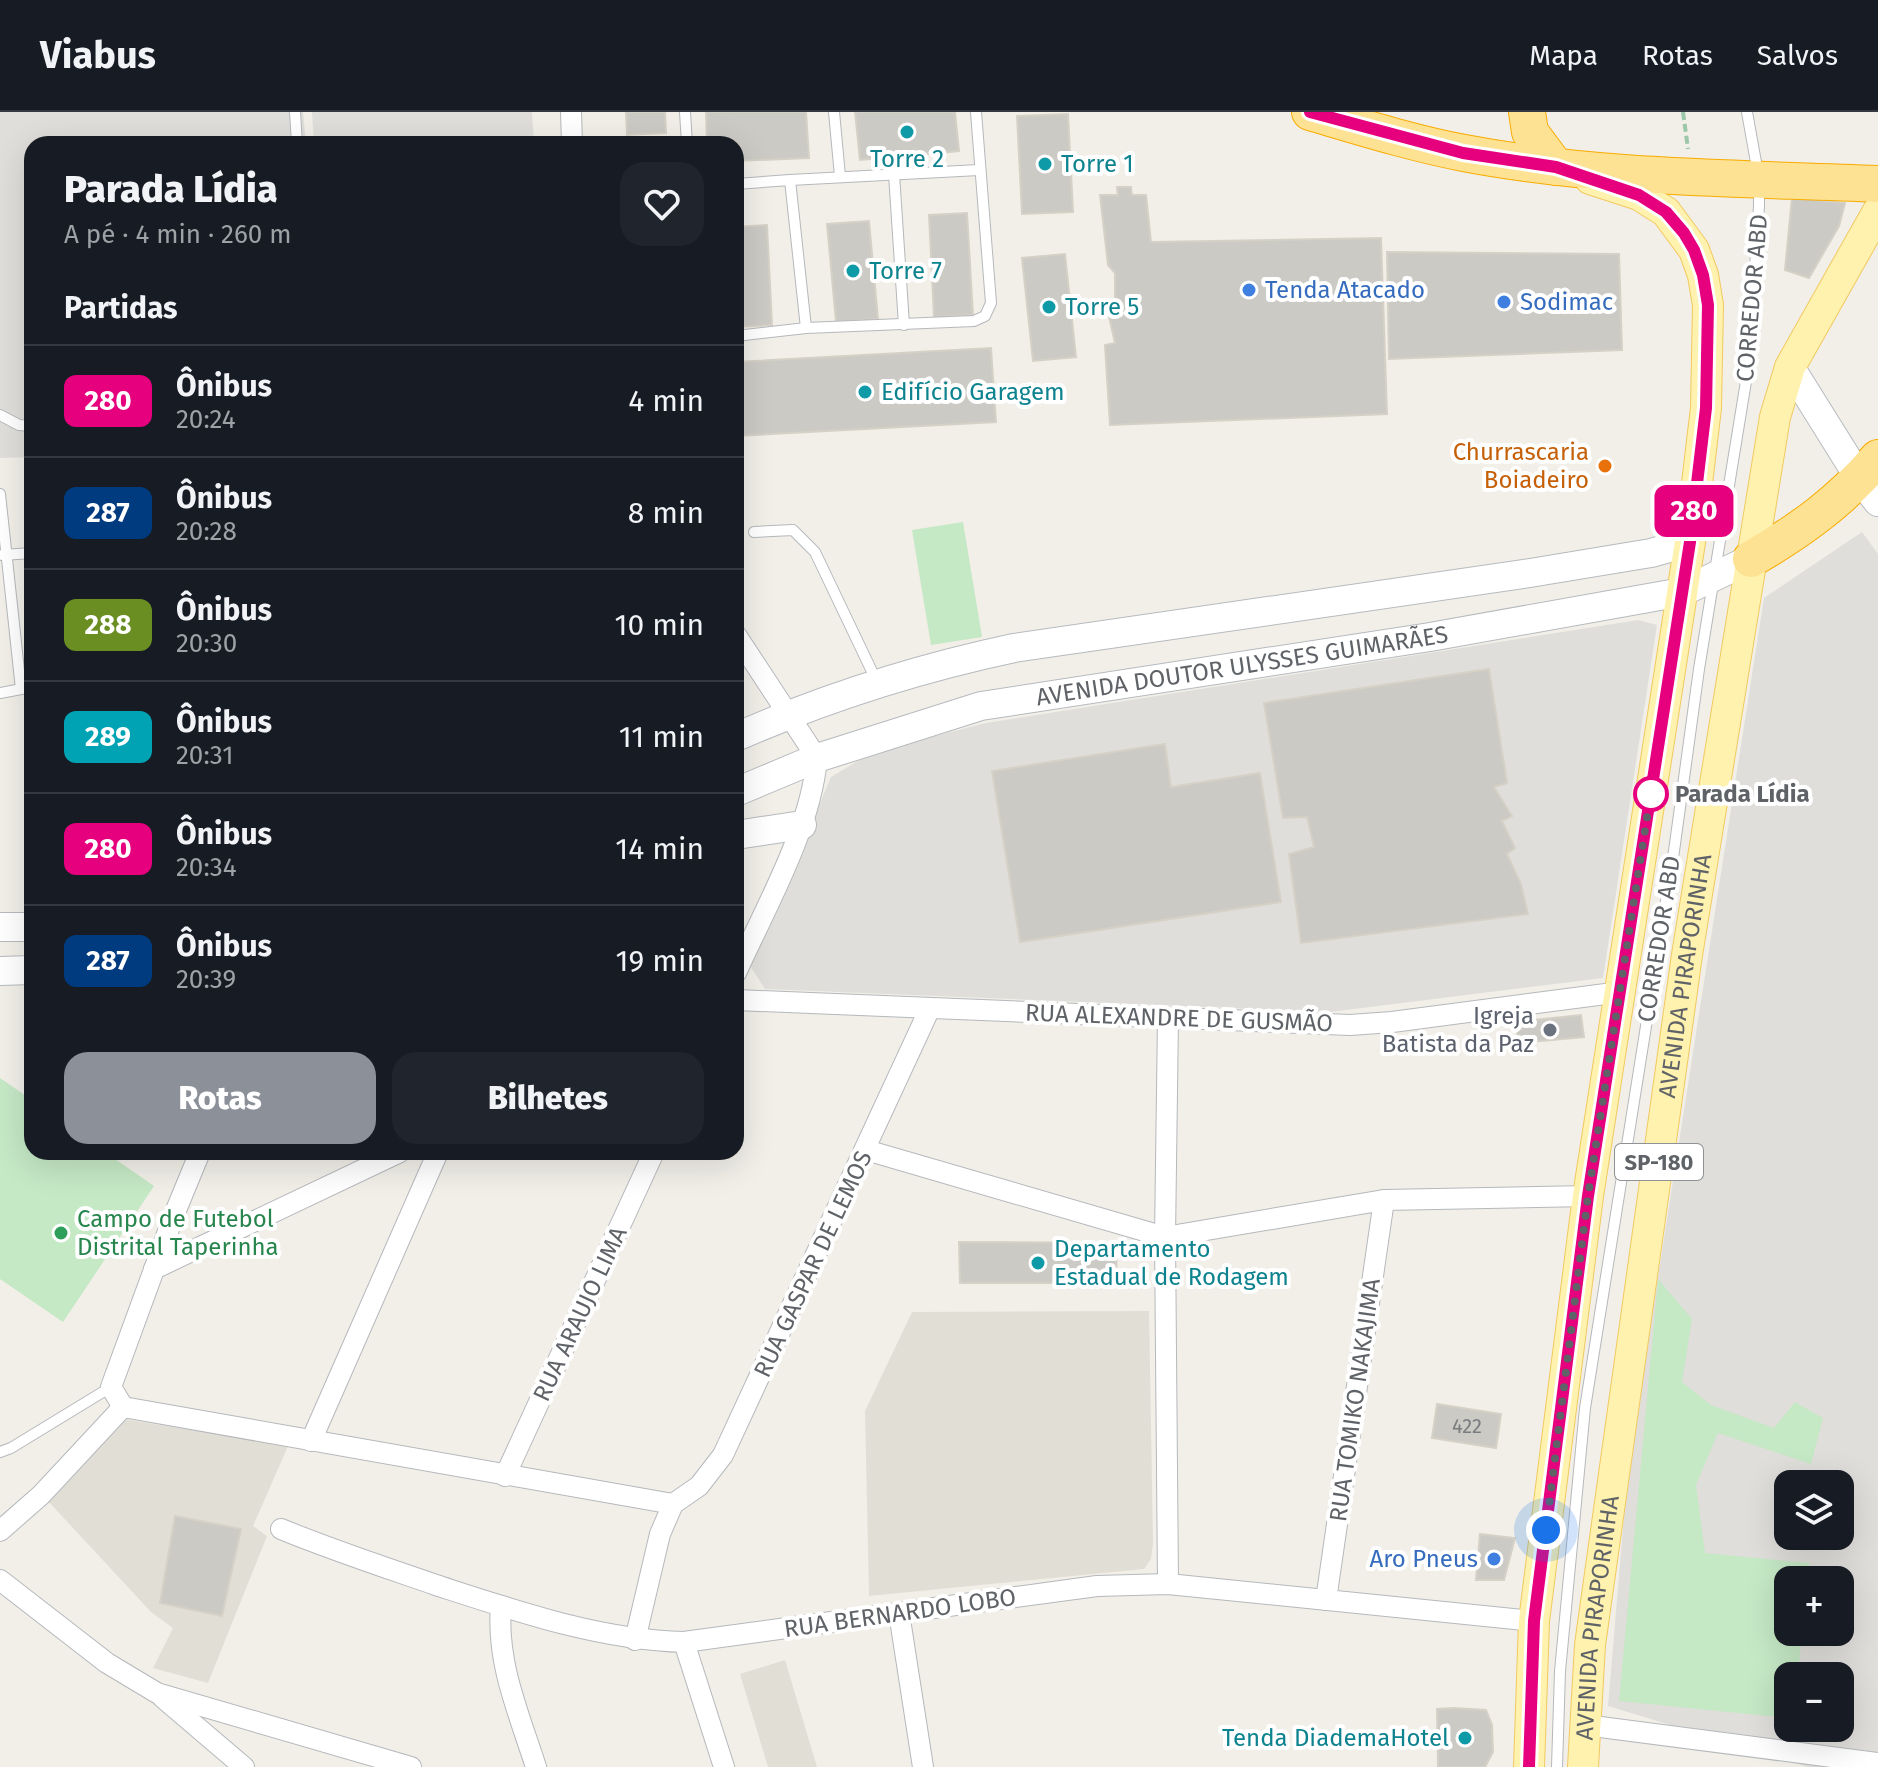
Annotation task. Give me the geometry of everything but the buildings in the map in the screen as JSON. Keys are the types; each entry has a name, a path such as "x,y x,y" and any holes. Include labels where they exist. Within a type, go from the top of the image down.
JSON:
{"highway":[{"path":"1310,112 1463,153 1556,167 1632,174 1878,184"},
{"path":"1527,112 1530,132 1556,167"},
{"path":"1751,559 1793,535 1872,480"}],"main road":[{"name":"SP-180","path":"1529,1767 1534,1621 1588,1196 1690,542 1706,408 1708,305 1703,275 1694,250 1666,212 1639,195 1556,167"},
{"name":"AVENIDA PIRAPORINHA","path":"1583,1767 1590,1645 1687,955 1775,417 1790,367 1878,211"},
{"path":"1790,367 1872,480"},
{"name":"AVENIDA DOUTOR ULYSSES GUIMARÃES","path":"744,733 788,714 879,685 962,659 1014,648 1545,571 1651,553 1690,542"},
{"name":"AVENIDA DOUTOR ULYSSES GUIMARÃES","path":"744,789 817,758 981,706 1430,637 1682,592 1751,559"},
{"path":"744,834 802,825"},
{"path":"0,927 24,927"},
{"path":"0,971 24,970"}],"street":[{"path":"571,112 572,136"},
{"path":"744,647 817,758 815,781 802,825 744,955"},
{"name":"RUA ALEXANDRE DE GUSMÃO","path":"744,1000 1364,1024 1621,992"},
{"name":"RUA GASPAR DE LEMOS","path":"673,1504 699,1486 723,1455 930,1008"},
{"path":"1168,1018 1165,1237 1168,1584"},
{"path":"866,1150 1165,1237 1384,1200 1588,1196"},
{"path":"197,1160 111,1387 123,1407 673,1504 660,1534 635,1640"},
{"path":"154,1269 383,1160"},
{"path":"311,1441 434,1160"},
{"name":"RUA ARAUJO LIMA","path":"505,1476 650,1160"},
{"name":"RUA TOMIKO NAKAJIMA","path":"1326,1600 1384,1200"},
{"path":"0,1531 41,1495 123,1407"},
{"name":"RUA BERNARDO LOBO","path":"281,1529 335,1551 501,1606 635,1640 684,1642 1097,1586 1168,1584 1534,1621"},
{"path":"0,1580 107,1663 157,1693 244,1767"},
{"path":"501,1606 502,1660 536,1767"},
{"path":"899,1613 923,1767"},
{"path":"684,1642 724,1767"},
{"path":"157,1693 411,1767"},
{"path":"1585,1725 1878,1763"}],"lane":[{"path":"295,112 296,136"},
{"path":"685,112 686,136"},
{"path":"834,112 840,176"},
{"path":"744,335 806,328 974,321 985,316 991,303 976,112"},
{"name":"CORREDOR ABD","path":"1557,1767 1560,1671 1585,1408 1749,363 1759,179 1747,112"},
{"path":"744,183 979,170"},
{"path":"894,174 904,325"},
{"path":"790,180 806,328"},
{"path":"0,415 24,425"},
{"path":"0,494 3,555 24,676"},
{"path":"754,532 793,530 815,552 879,685"},
{"path":"3,555 24,554"},
{"path":"0,693 24,688"},
{"path":"0,1452 111,1387"}],"path":[{"path":"1683,112 1689,157"}],"shaded area":[{"path":"0,112 303,112 305,136 24,136 24,457 0,458"},
{"path":"312,112 532,112 534,136 314,136"},
{"path":"1862,532 1878,554 1878,1767 1808,1767 1608,1706 1628,1469 1764,598"},
{"path":"1638,620 1657,625 1603,978 1330,1012 765,989 751,967 831,777 873,752 986,723"},
{"path":"1149,1311 1153,1543 1151,1559 1144,1569 869,1596 865,1411 912,1312"},
{"path":"123,1419 288,1446 253,1526 267,1536 208,1683 153,1668 173,1628 151,1612 47,1500"},
{"path":"785,1660 817,1767 768,1767 740,1674"}],"green space":[{"path":"963,522 982,637 931,645 912,530"},
{"name":"Campo de Futebol Distrital Taperinha","path":"0,1078 24,1094 24,1160 117,1160 154,1186 63,1322 0,1279"},
{"path":"1658,1279 1692,1319 1682,1382 1711,1405 1774,1428 1795,1402 1823,1418 1811,1464 1718,1433 1696,1485 1705,1553 1809,1563 1809,1566 1774,1566 1774,1646 1801,1646 1799,1662 1774,1662 1774,1717 1619,1701"}],"bus line":[{"name":"280","path":"1310,112 1463,153 1556,167 1639,195 1666,212 1684,233 1703,275 1708,305 1706,408 1690,542 1588,1196 1534,1621 1529,1767"}],"place":[{"name":"Torre 2","path":"907,132"},
{"name":"Torre 1","path":"1045,164"},
{"name":"Torre 7","path":"853,271"},
{"name":"Tenda Atacado","path":"1249,290"},
{"name":"Sodimac","path":"1504,302"},
{"name":"Torre 5","path":"1049,307"},
{"name":"Edifício Garagem","path":"865,392"},
{"name":"Churrascaria Boiadeiro","path":"1605,466"},
{"name":"Parada Lídia","path":"1651,794"},
{"name":"Igreja Batista da Paz","path":"1550,1030"},
{"name":"Campo de Futebol Distrital Taperinha","path":"61,1233"},
{"name":"Departamento Estadual de Rodagem","path":"1038,1263"},
{"name":"Aro Pneus","path":"1494,1559"},
{"name":"Tenda DiademaHotel","path":"1465,1738"}],"route":[{"path":"1546,1530 1588,1196 1652,785 1651,794"}]}
